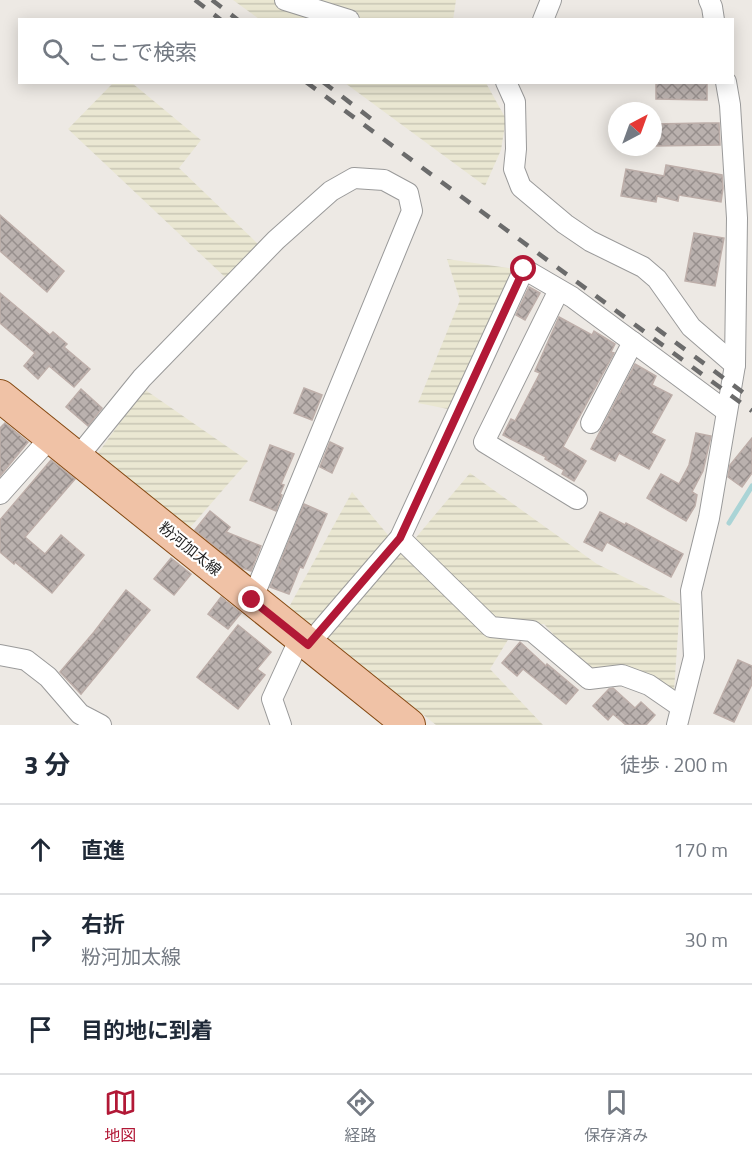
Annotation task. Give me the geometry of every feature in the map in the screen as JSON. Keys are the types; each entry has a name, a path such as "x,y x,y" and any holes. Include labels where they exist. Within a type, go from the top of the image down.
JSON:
{"main road":[{"name":"粉河加太線","path":"0,396 409,725"}],"street":[{"path":"285,0 343,18"},
{"path":"544,18 550,0"},
{"path":"709,0 714,18"},
{"path":"679,716 694,657 691,591 709,518 735,365 744,218 726,84"},
{"path":"511,85 515,102 514,169 521,187 565,224 590,241 642,267 657,279 690,327 735,365"},
{"path":"77,458 142,378 276,240 331,191 354,178 384,180 408,193 412,211 252,600"},
{"path":"281,725 272,699 304,642 400,538 524,269 559,290 633,342 726,411"},
{"path":"559,290 484,442 578,499"},
{"path":"591,423 633,342"},
{"path":"0,494 51,437"},
{"path":"400,538 491,627 532,631 589,679 622,675 650,686 679,716"},
{"path":"0,655 26,660 48,677 80,714 101,725"}],"shaded area":[{"path":"233,0 456,0 453,18 258,18"},
{"path":"112,84 133,84 201,140 179,168 259,245 227,279 68,129"},
{"path":"346,84 487,84 506,119 501,150 485,186"},
{"path":"447,259 515,269 453,410 418,403 460,300"},
{"path":"144,389 248,461 188,530 96,456"},
{"path":"470,473 597,564 680,604 674,691 639,671 583,667 544,624 517,625 490,669 543,725 436,725 289,607 352,492 403,553"}],"building":[{"path":"656,84 707,84 707,100 656,99"},
{"path":"719,123 720,145 662,146 662,124"},
{"path":"666,165 722,175 721,202 679,195 678,201 657,196 656,202 621,196 626,169 664,176"},
{"path":"0,215 64,271 47,292 0,251"},
{"path":"694,233 724,238 715,286 685,281"},
{"path":"529,287 540,293 525,320 516,315"},
{"path":"0,293 50,335 53,332 67,344 64,347 90,369 74,387 49,366 38,379 24,366 35,353 0,323"},
{"path":"559,317 592,335 594,331 615,344 611,352 614,353 563,447 586,461 574,481 562,474 564,470 545,459 546,457 503,435 511,419 515,421 540,373 535,371"},
{"path":"635,364 656,376 652,385 672,395 651,433 665,440 649,469 619,453 615,461 591,449"},
{"path":"304,388 322,395 312,420 294,413"},
{"path":"81,389 102,408 88,426 66,407"},
{"path":"5,423 28,442 0,476 0,428"},
{"path":"696,433 711,436 703,471 692,492 697,495 695,506 686,521 647,498 661,474 679,484 689,465"},
{"path":"752,438 752,473 742,487 728,477 730,465"},
{"path":"330,442 343,448 332,473 320,467"},
{"path":"270,445 294,454 281,484 284,485 276,511 250,500"},
{"path":"51,460 75,479 25,537 45,554 61,535 84,555 52,593 0,552 0,520"},
{"path":"304,504 327,514 289,594 270,587"},
{"path":"210,511 230,527 226,532 261,546 251,571 242,568 195,530"},
{"path":"600,512 625,525 626,523 683,554 671,577 607,542 602,551 584,542"},
{"path":"171,558 191,574 174,595 154,579"},
{"path":"126,590 150,610 81,694 60,672"},
{"path":"221,597 241,613 228,629 208,614"},
{"path":"238,625 271,652 257,669 265,675 238,709 197,677"},
{"path":"520,642 546,666 547,664 578,690 566,704 523,669 517,676 502,663"},
{"path":"738,660 752,666 752,684 734,722 714,713"},
{"path":"613,688 635,708 641,702 655,715 646,725 626,725 613,714 608,720 593,706 609,689"}],"waterway":[{"path":"729,523 752,486"}],"railway":[{"path":"195,0 218,18"},
{"path":"212,0 235,18"},
{"path":"309,84 752,411"},
{"path":"326,84 378,124"},
{"path":"656,328 752,399"}],"route":[{"path":"252,600 308,645 400,538 524,269"}]}
